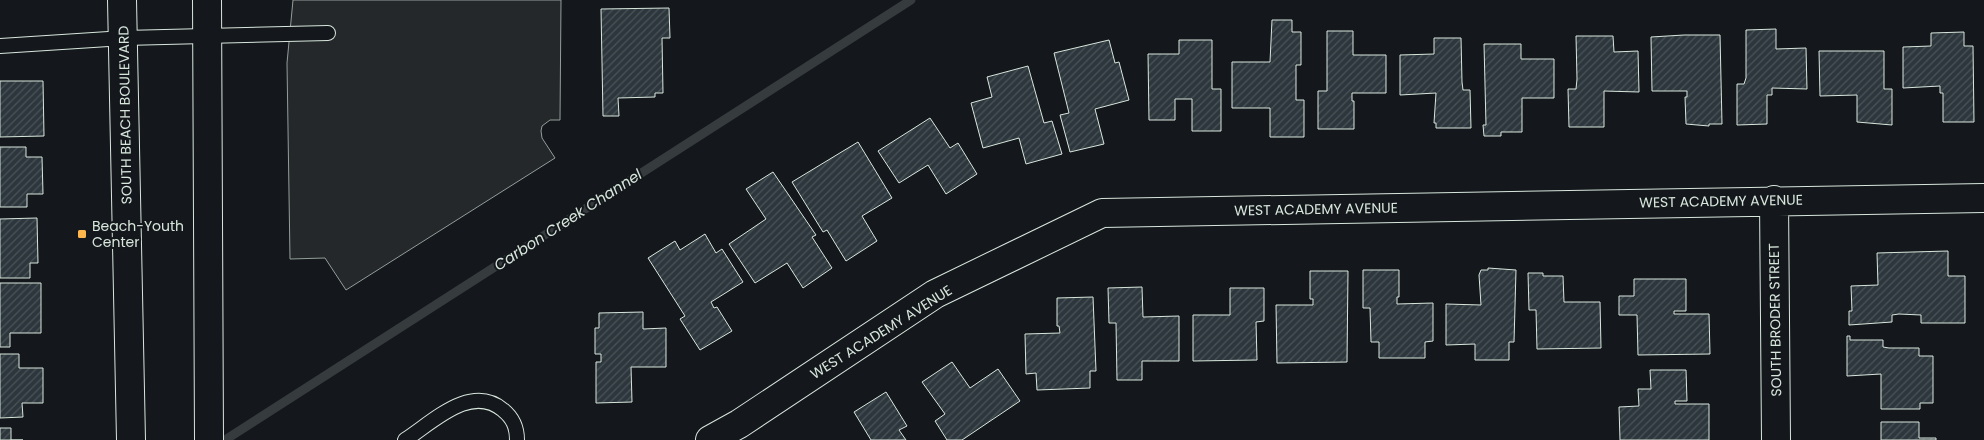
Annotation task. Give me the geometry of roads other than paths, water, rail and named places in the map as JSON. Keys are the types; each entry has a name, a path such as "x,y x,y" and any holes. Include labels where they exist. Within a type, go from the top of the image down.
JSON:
{"street":[{"name":"SOUTH BEACH BOULEVARD","path":"122,0 131,435"},
{"path":"207,0 209,440"},
{"name":"WEST ACADEMY AVENUE","path":"710,440 743,432 935,294 1102,213 1774,200 1984,198"},
{"name":"SOUTH BRODER STREET","path":"1774,200 1776,440"}],"lane":[{"path":"0,46 124,38 328,33"},
{"path":"405,440 463,403 475,400 490,401 512,418 518,440"}],"waterway":[{"name":"Carbon Creek Channel","path":"225,440 911,0"}],"place":[{"name":"Beach-Youth Center","path":"82,234"}]}
